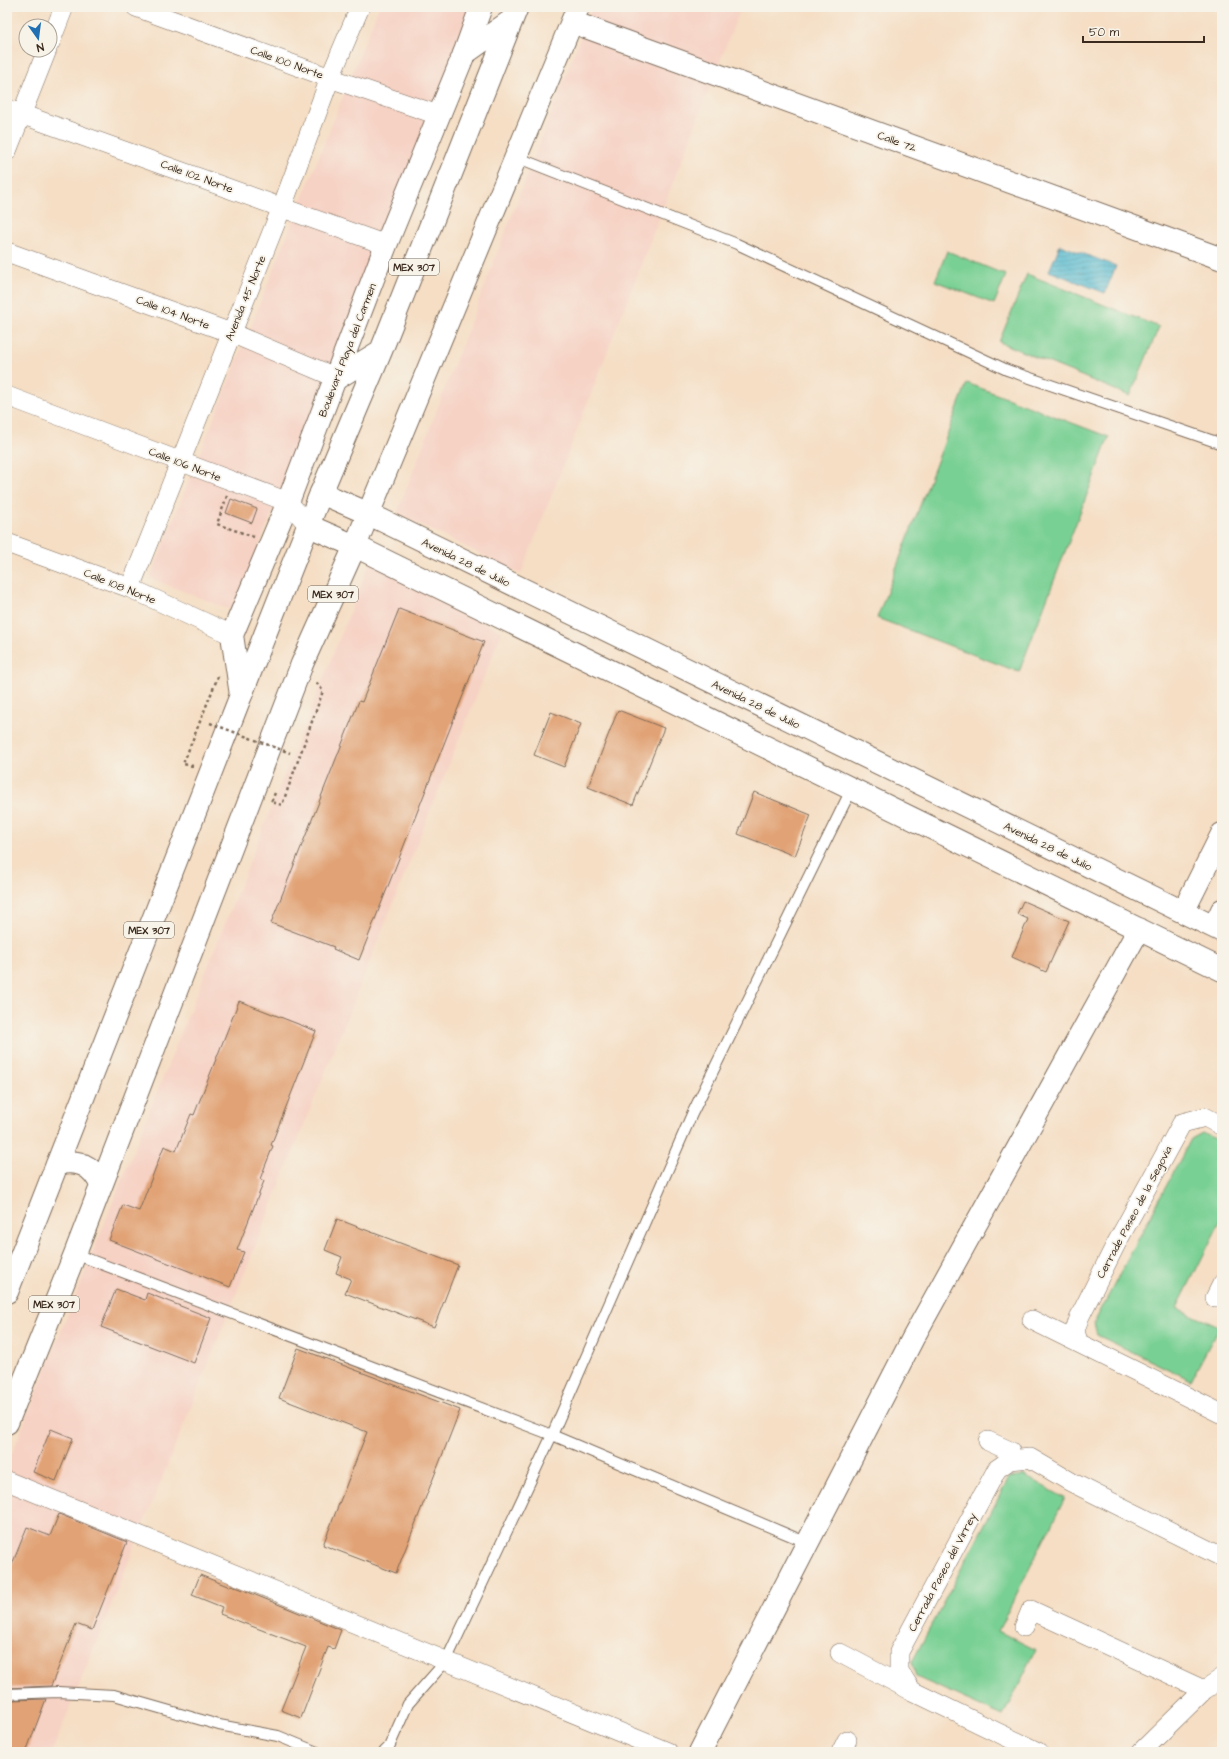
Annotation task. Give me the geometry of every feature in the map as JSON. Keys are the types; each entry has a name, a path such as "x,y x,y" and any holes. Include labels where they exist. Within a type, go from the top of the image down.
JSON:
{"main road":[{"name":"Boulevard Playa del Carmen","path":"241,695 234,658 232,635 288,502 337,378 386,245 464,54 481,7"},
{"path":"464,54 515,14"},
{"name":"MEX 307","path":"7,1292 241,695 381,351 515,14"},
{"name":"MEX 307","path":"7,1423 101,1185 302,664 354,546 575,15"},
{"name":"Calle 72","path":"575,15 1222,259"},
{"path":"337,378 381,351"},
{"name":"Avenida 28 de Julio","path":"322,493 1183,912 1219,922"},
{"name":"Calle 106 Norte","path":"309,526 354,546"},
{"path":"354,546 967,844 1222,970"},
{"path":"967,844 964,838 965,824 969,819 981,814"},
{"path":"1183,912 1222,834"},
{"path":"700,1752 913,1338 1139,929"},
{"path":"57,1164 68,1162 84,1165 96,1175 101,1185"}],"street":[{"path":"58,22 64,7"},
{"name":"Calle 100 Norte","path":"136,7 330,78 438,115"},
{"name":"Avenida 45 Norte","path":"130,588 282,207 330,78 360,7"},
{"path":"7,151 14,112 43,58"},
{"name":"Calle 102 Norte","path":"14,112 386,245"},
{"name":"Calle 104 Norte","path":"7,252 231,333 337,378"},
{"name":"Calle 106 Norte","path":"7,396 288,502 309,526"},
{"path":"288,502 322,493"},
{"name":"Calle 108 Norte","path":"7,543 130,588 232,635"},
{"name":"Cerrade Paseo de la Segovia","path":"1078,1342 1075,1330 1080,1316 1120,1237 1182,1123 1205,1116 1222,1126"},
{"path":"1032,1320 1222,1414"},
{"path":"988,1441 1010,1451 1010,1460 1030,1458 1071,1482 1222,1556"},
{"name":"Cerrada Paseo del Virrey","path":"912,1691 899,1671 899,1652 997,1469 1010,1460"},
{"path":"7,1481 668,1752"},
{"path":"1024,1627 1031,1610 1204,1690"},
{"path":"840,1653 912,1691 1038,1752"},
{"path":"1141,1752 1204,1690 1222,1678"}],"lane":[{"path":"516,157 737,244 1007,370 1222,444"},
{"path":"384,1752 389,1747 408,1704 446,1661 552,1436 692,1114 852,788"},
{"path":"74,1254 552,1436 808,1543"},
{"path":"7,1694 58,1692 114,1695 219,1726 278,1736 317,1752"}],"path":[{"path":"233,482 216,524 270,545"},
{"path":"195,760 192,768 183,764 219,673 234,658"},
{"path":"276,788 271,802 282,805 323,691 302,664"},
{"path":"207,731 210,723 290,753 287,760"}],"shaded area":[{"path":"379,7 475,7 233,611 150,578"},
{"path":"592,7 741,7 521,574 397,513"},
{"path":"371,560 502,632 52,1752 7,1752 7,1466"}],"green space":[{"path":"947,251 1006,275 994,304 935,281"},
{"path":"1027,274 1159,327 1130,396 999,342"},
{"path":"967,383 1109,437 1019,672 877,618"},
{"path":"1202,1133 1222,1142 1222,1218 1177,1308 1219,1327 1191,1380 1097,1335 1094,1323 1191,1139"},
{"path":"1023,1475 1065,1498 998,1631 1036,1650 1003,1716 916,1677 912,1662 1009,1478"}],"water":[{"path":"1060,245 1116,266 1105,293 1049,271"}],"building":[{"path":"231,499 257,509 252,523 226,513"},
{"path":"399,609 484,642 359,960 333,949 334,947 271,923 359,701 362,702"},
{"path":"618,710 664,728 633,805 588,787"},
{"path":"551,712 581,724 564,767 534,755"},
{"path":"754,792 811,815 795,856 738,834"},
{"path":"1023,901 1069,921 1046,972 1012,957 1028,919 1017,914"},
{"path":"239,1001 316,1031 271,1145 273,1146 260,1179 264,1181 237,1250 244,1252 230,1287 109,1240 123,1205 139,1211 164,1146 176,1151 191,1114 194,1115"},
{"path":"337,1219 458,1265 434,1327 345,1293 351,1279 336,1273 342,1257 325,1250"},
{"path":"116,1289 145,1300 147,1293 211,1318 194,1363 101,1327"},
{"path":"298,1348 460,1410 396,1573 323,1545 367,1432 279,1398"},
{"path":"51,1429 73,1438 56,1481 33,1472"},
{"path":"59,1514 127,1542 92,1630 76,1624 51,1686 7,1688 7,1577 27,1527 50,1536"},
{"path":"200,1575 230,1587 231,1585 341,1630 334,1649 328,1647 301,1718 281,1710 306,1647 220,1614 222,1607 192,1595"},
{"path":"46,1699 26,1752 7,1752 7,1700"}]}
